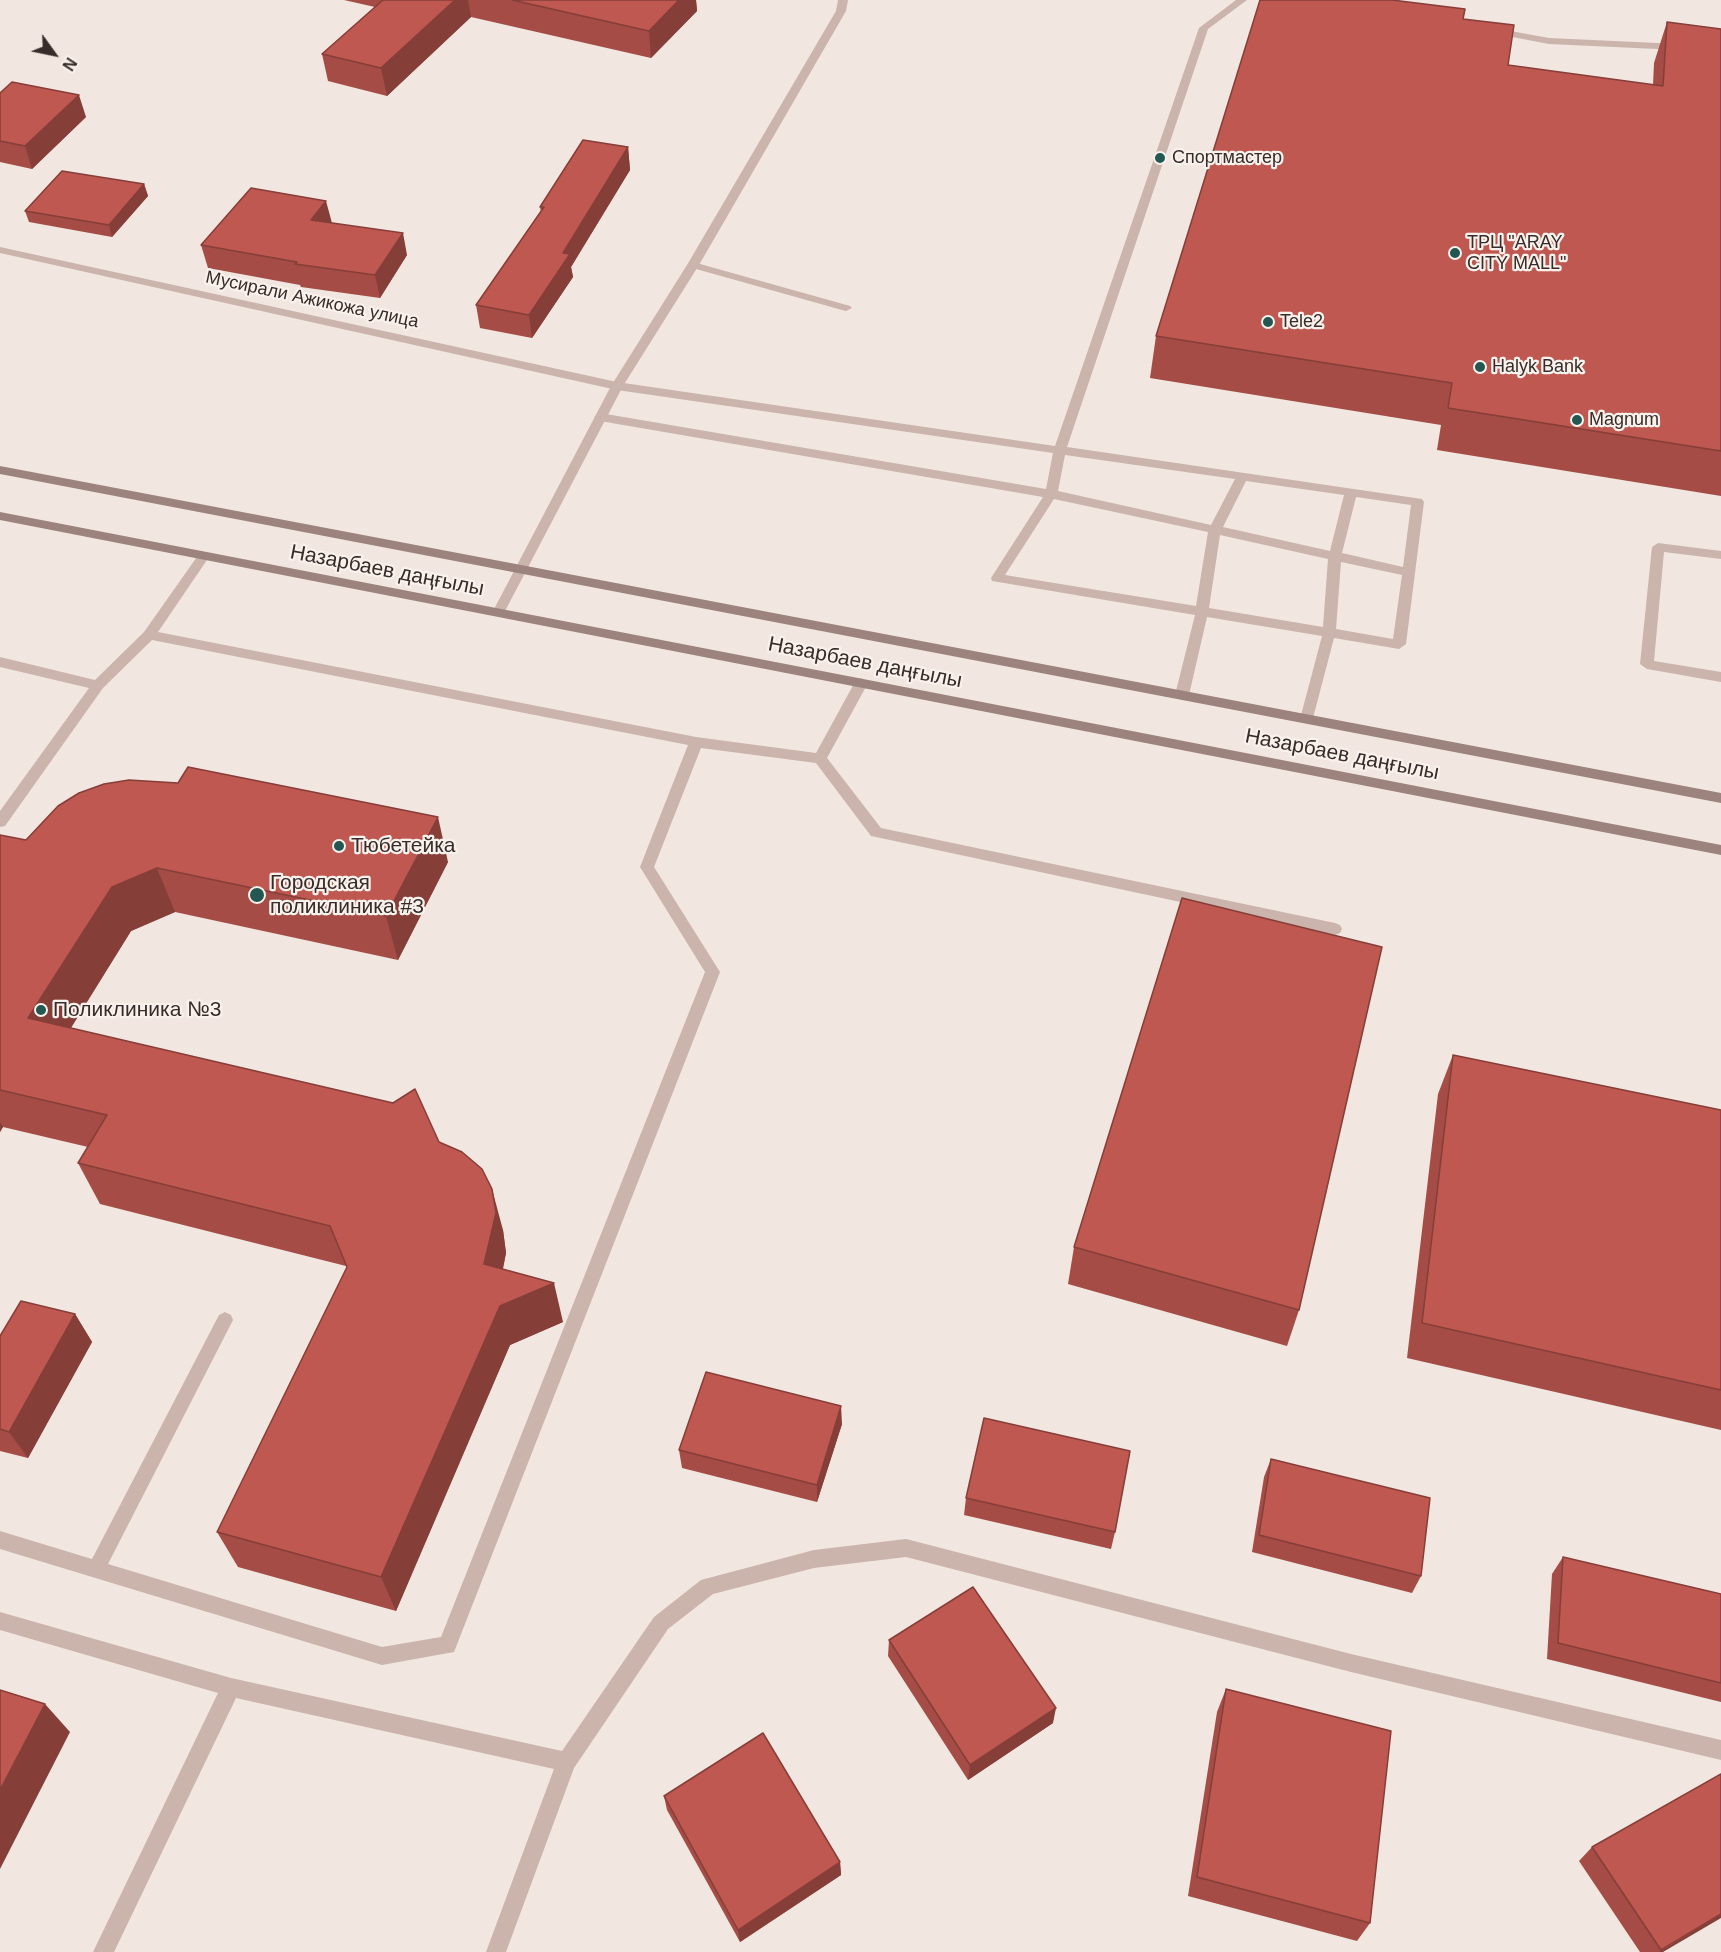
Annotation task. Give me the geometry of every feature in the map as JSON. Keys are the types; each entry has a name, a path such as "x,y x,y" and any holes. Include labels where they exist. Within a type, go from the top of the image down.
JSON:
{"main road":[{"name":"Назарбаев даңғылы","path":"0,470 1721,798"},
{"name":"Назарбаев даңғылы","path":"0,516 1721,850"}],"street":[{"path":"498,613 616,386 693,265 841,11 843,0"},
{"path":"600,417 1051,494 1408,572 1399,644 997,578 1051,494 1060,450 1204,28 1242,0"},
{"path":"1481,29 1549,41 1687,48"},
{"name":"Мусирали Ажикожа улица","path":"0,250 616,386 1418,502 1408,572"},
{"path":"693,265 846,308"},
{"path":"1182,695 1202,612 1215,530 1242,477"},
{"path":"1307,718 1329,633 1335,556 1351,493"},
{"path":"1721,555 1658,547 1647,664 1721,677"},
{"path":"0,822 98,685 149,635 203,557"},
{"path":"149,635 696,742 820,759 876,832 1335,929"},
{"path":"0,662 98,685"},
{"path":"820,759 861,683"},
{"path":"0,1540 382,1656 447,1645 713,972 647,867 696,742"},
{"path":"96,1569 225,1320"},
{"path":"496,1952 566,1762 661,1623 708,1586 814,1558 906,1548 1351,1663 1721,1750"},
{"path":"0,1621 231,1687 566,1762"},
{"path":"103,1952 231,1687"}],"building":[{"path":"383,0 455,0 381,68 322,54"},
{"path":"512,0 679,0 649,31"},
{"name":"ТРЦ \"ARAY CITY MALL\"","path":"1260,0 1392,0 1465,9 1463,19 1514,25 1508,65 1663,86 1667,22 1721,29 1721,451 1448,408 1452,383 1156,336"},
{"path":"12,82 79,95 25,146 0,141 0,93"},
{"path":"583,140 628,147 563,253 570,254 529,315 476,305 544,207 540,207"},
{"path":"62,171 144,184 109,225 25,211"},
{"path":"251,188 326,201 311,220 403,233 375,275 295,264 297,262 201,245"},
{"path":"188,767 438,817 386,916 157,868 112,887 28,1018 393,1103 415,1089 439,1142 462,1152 482,1169 492,1189 496,1213 484,1264 554,1283 500,1306 381,1577 217,1532 347,1267 330,1226 78,1163 107,1115 0,1090 0,835 26,840 58,806 79,793 104,784 129,780 178,783"},
{"path":"1182,898 1382,947 1299,1310 1074,1247"},
{"path":"1453,1055 1721,1110 1721,1390 1422,1323"},
{"path":"21,1301 75,1314 9,1432 0,1429 0,1336"},
{"path":"706,1372 841,1406 817,1485 679,1450"},
{"path":"984,1418 1130,1451 1115,1532 966,1498"},
{"path":"1271,1459 1430,1498 1421,1576 1259,1535"},
{"path":"1563,1557 1721,1594 1721,1683 1558,1643"},
{"path":"973,1587 1056,1708 970,1765 889,1640"},
{"path":"1226,1689 1391,1731 1370,1923 1197,1877"},
{"path":"0,1690 45,1704 0,1790"},
{"path":"763,1733 840,1862 738,1930 664,1796"},
{"path":"1721,1774 1721,1914 1661,1950 1592,1847"}],"place":[{"name":"Спортмастер","path":"1160,158"},
{"name":"ТРЦ \"ARAY CITY MALL\"","path":"1455,253"},
{"name":"Tele2","path":"1268,322"},
{"name":"Halyk Bank","path":"1480,367"},
{"name":"Magnum","path":"1577,420"},
{"name":"Тюбетейка","path":"339,846"},
{"name":"Городская поликлиника #3","path":"257,895"},
{"name":"Поликлиника №3","path":"41,1010"}]}
